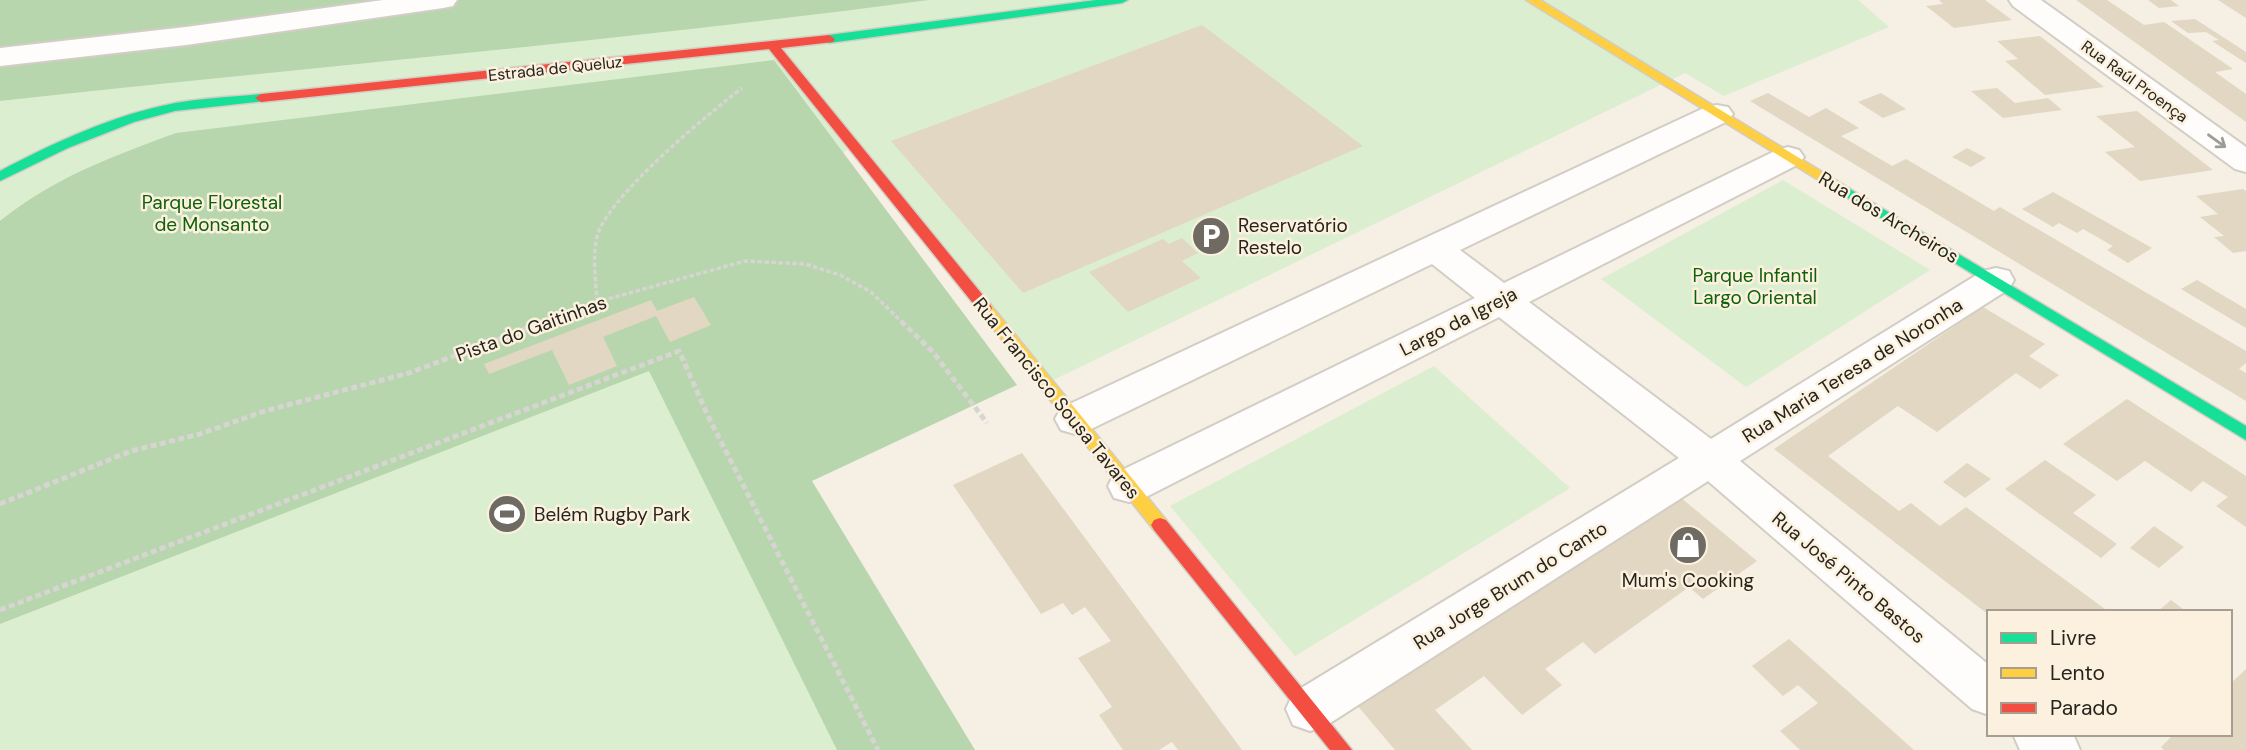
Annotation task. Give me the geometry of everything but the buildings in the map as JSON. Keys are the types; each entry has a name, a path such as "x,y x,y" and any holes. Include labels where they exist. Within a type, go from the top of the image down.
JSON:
{"street":[{"path":"0,57 213,32 443,0"},
{"name":"Estrada de Queluz","path":"0,177 47,150 98,130 176,107 778,53 1122,0"},
{"name":"Rua dos Archeiros","path":"1532,0 2246,433"},
{"name":"Rua Raúl Proença","path":"2023,0 2246,162"},
{"name":"Rua Francisco Sousa Tavares","path":"778,53 1342,750"},
{"path":"1075,419 1717,114"},
{"name":"Largo da Igreja","path":"1129,486 1788,157"},
{"name":"Rua José Pinto Bastos","path":"1434,248 1709,459 1987,692"},
{"name":"Rua Maria Teresa de Noronha","path":"1709,459 1996,280"},
{"name":"Rua Jorge Brum do Canto","path":"1310,709 1630,512 1709,459"},
{"path":"2039,736 2055,750"}],"path":[{"path":"597,302 597,234 625,196 719,105 778,53"},
{"name":"Pista do Gaitinhas","path":"0,504 131,451 200,434 265,411 409,373 597,302 745,261 805,264 840,275 870,292 933,352 987,423"},
{"path":"0,610 679,352 708,416 878,750"}],"green space":[{"name":"Parque Florestal de Monsanto","path":"0,0 1858,0 1889,27 1724,96 1685,73 1043,385 848,148 679,351 878,750 0,750"},
{"path":"0,0 929,0 581,41 0,101"},
{"path":"774,60 1017,385 812,481 975,750 837,750 649,371 0,624 0,221 21,205 84,170 176,133"},
{"name":"Parque Infantil Largo Oriental","path":"1783,180 1930,270 1746,387 1601,279"},
{"path":"1434,366 1570,488 1295,656 1170,506"}],"traffic: fast":[{"path":"829,39 1122,0"},
{"path":"0,177 63,145 130,119 175,107 261,98"},
{"path":"1843,189 2246,434"}],"traffic: slow":[{"path":"1532,0 1843,189"},
{"path":"985,308 1160,525"}],"traffic: jam":[{"path":"261,98 829,39"},
{"path":"773,46 985,308"},
{"path":"1160,525 1342,750"}],"place":[{"name":"Reservatório Restelo","path":"1211,236"},
{"name":"Belém Rugby Park","path":"507,514"},
{"name":"Mum's Cooking","path":"1688,545"}]}
